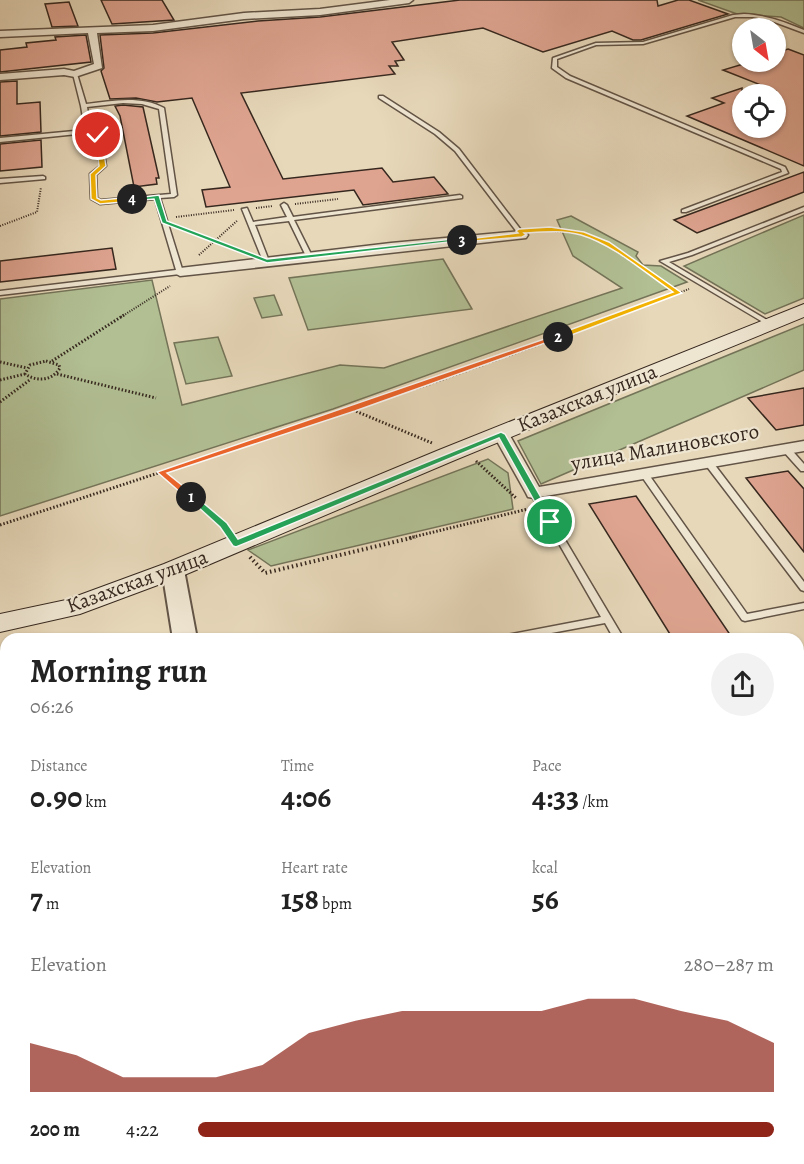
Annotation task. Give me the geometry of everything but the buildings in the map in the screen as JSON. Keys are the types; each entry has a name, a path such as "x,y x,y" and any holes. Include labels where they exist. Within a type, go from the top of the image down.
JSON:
{"main road":[{"name":"Казахская улица","path":"0,623 71,608 173,570 804,310"}],"street":[{"path":"321,0 340,8"},
{"path":"0,34 153,28 244,16 320,12 409,0"},
{"path":"0,77 64,72 75,74 99,66 92,30"},
{"path":"178,277 267,261 521,233"},
{"path":"501,434 537,500"},
{"name":"улица Малиновского","path":"537,500 644,474 804,446"},
{"path":"173,570 184,633"}],"lane":[{"path":"684,211 785,173 783,168 568,77 554,68 555,58 596,44 643,43 735,16 750,15 776,19 804,32"},
{"path":"75,74 88,131"},
{"path":"381,97 436,133 457,150 521,233"},
{"path":"0,140 88,131 98,135 103,166 93,174 94,199 100,202 174,195 161,108 149,102 134,101 84,106"},
{"path":"0,181 43,177"},
{"path":"0,293 178,277 157,197"},
{"path":"250,224 460,197"},
{"path":"284,205 309,256"},
{"path":"770,324 663,261 690,254 804,209"},
{"path":"245,211 267,261"},
{"path":"786,449 804,469"},
{"path":"708,462 804,588"},
{"path":"644,474 745,618 804,606"},
{"path":"537,500 615,633"},
{"path":"533,633 607,619"}],"path":[{"path":"0,226 37,212 43,177"},
{"path":"25,374 27,368 35,363 52,361 178,277 245,211"},
{"path":"164,222 267,261"},
{"path":"521,233 550,229 582,233 606,244 678,293"},
{"path":"0,525 487,363 701,284"},
{"path":"52,361 60,368 57,374"},
{"path":"0,362 27,368"},
{"path":"0,380 25,374 31,378 47,378 57,374 156,398"},
{"path":"0,402 31,378"},
{"path":"161,472 224,525 236,544 265,573 537,500"}],"green space":[{"path":"698,0 804,0 804,28 786,18 737,14"},
{"path":"804,215 804,298 765,314 684,266"},
{"path":"571,216 638,252 636,256 643,265 661,266 687,282 333,409 0,516 0,299 152,280 182,405 340,365 384,368 622,288 573,256 557,220"},
{"path":"443,259 472,309 308,330 289,278"},
{"path":"274,295 282,315 262,318 254,298"},
{"path":"804,324 804,370 541,484 518,441"},
{"path":"218,337 232,376 186,384 174,343"},
{"path":"488,459 508,473 513,509 271,566 248,550"}],"route":[{"path":"98,135 103,166 93,174 94,199 100,202 157,197 164,222 267,261 522,235 519,231 550,229 582,233 606,244 678,293 352,410 161,472 224,525 236,544 501,434 550,522"}]}
